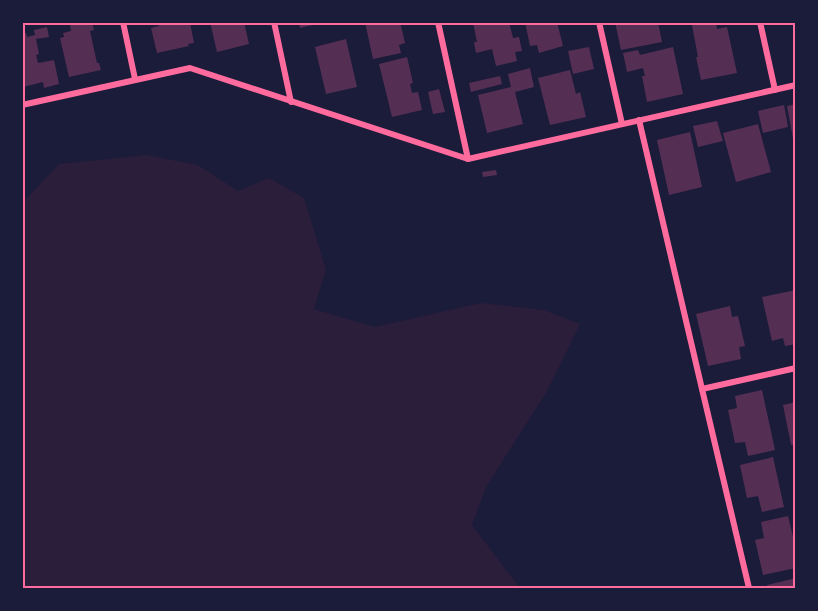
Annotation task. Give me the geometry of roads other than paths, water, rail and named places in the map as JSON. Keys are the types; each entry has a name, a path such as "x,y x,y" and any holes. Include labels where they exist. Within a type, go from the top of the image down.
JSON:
{"street":[{"path":"123,22 135,79"},
{"path":"274,22 291,102"},
{"path":"438,22 468,159"},
{"path":"599,22 622,124"},
{"path":"760,22 775,90"},
{"path":"22,105 190,68 468,159 795,86"},
{"path":"639,120 749,588"},
{"path":"702,389 795,368"}]}
